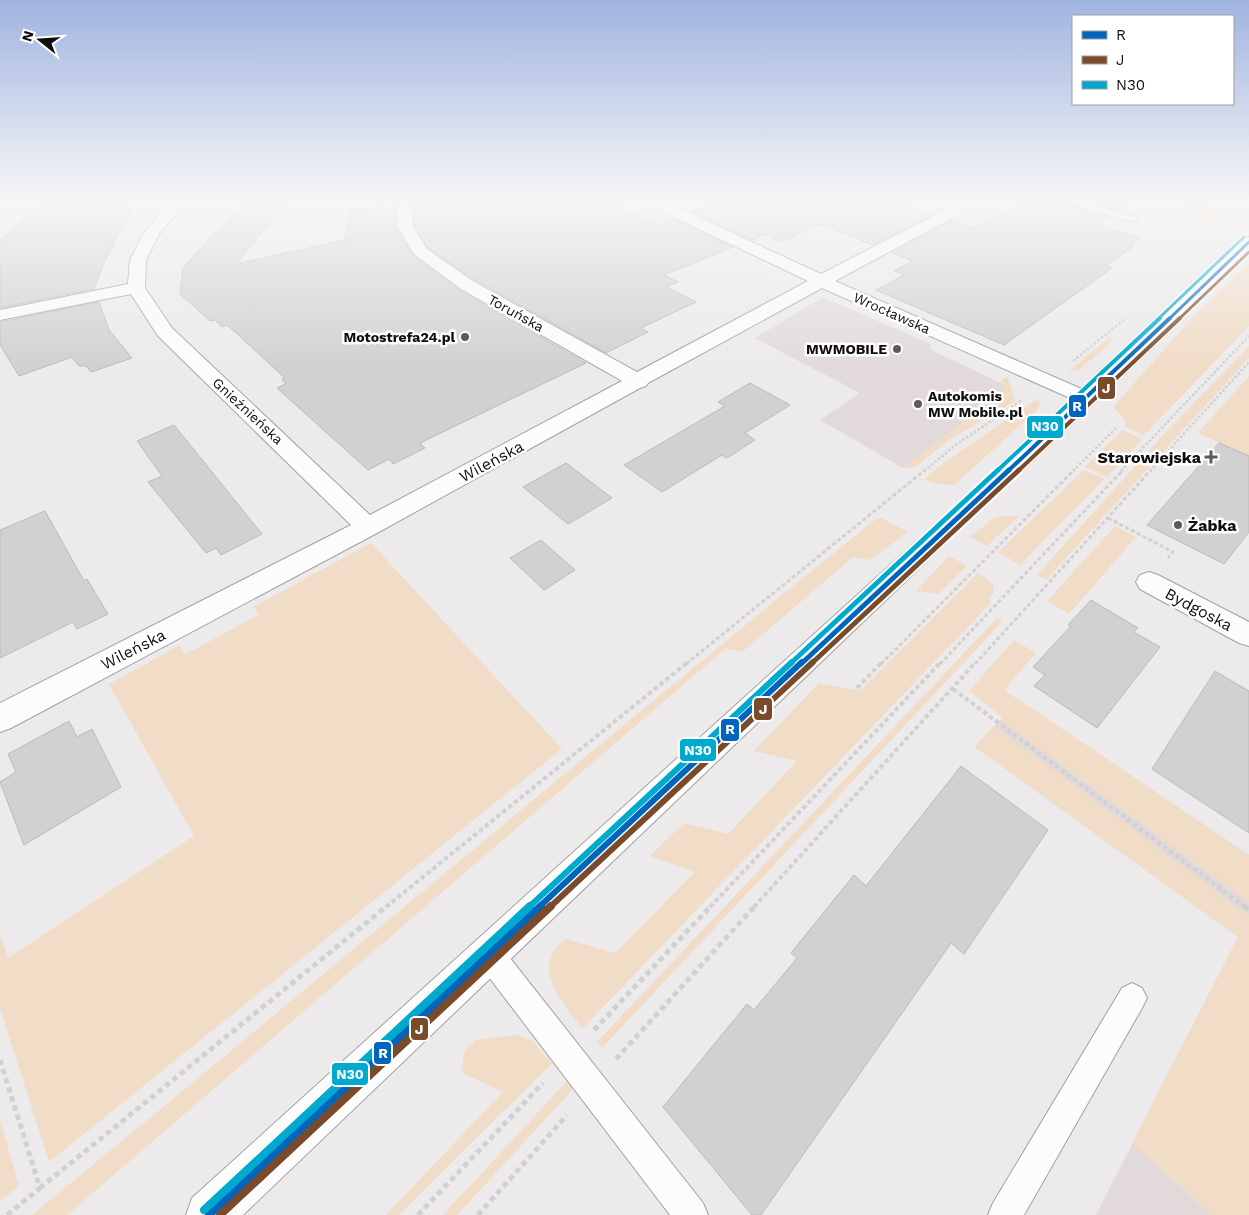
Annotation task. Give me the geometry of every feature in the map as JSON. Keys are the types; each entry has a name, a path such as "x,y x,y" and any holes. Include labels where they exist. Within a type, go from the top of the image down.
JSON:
{"street":[{"path":"0,316 136,288 138,260 141,255"},
{"name":"Toruńska","path":"425,255 467,285 639,382"},
{"name":"Wrocławska","path":"765,255 1086,398"},
{"name":"Wileńska","path":"0,718 368,527 639,382 871,255"},
{"path":"209,1215 1086,398 1236,255"},
{"name":"Gnieźnieńska","path":"136,288 165,332 368,527"},
{"name":"Bydgoska","path":"1150,582 1249,635"}],"lane":[{"path":"489,954 691,1215"},
{"path":"1005,1215 1132,998"}],"path":[{"path":"8,1215 957,444 1047,382 1132,313"},
{"path":"418,1215 1249,336"},
{"path":"478,1215 1249,362"},
{"path":"856,688 1118,426"},
{"path":"1108,518 1173,552 1150,582"},
{"path":"953,689 1249,910"},
{"path":"0,1060 40,1188"}],"shaded area":[{"path":"1249,263 1249,326 1144,435 1126,427 1123,417 1113,407 1195,315"},
{"path":"823,297 931,344 931,350 1005,385 1006,389 903,468 820,420 860,393 755,338"},
{"path":"1110,337 1109,345 1077,371 1069,371"},
{"path":"1249,346 1249,358 1046,580 1037,575 1166,432"},
{"path":"1007,376 1015,401 947,441 916,467 903,468 1005,390 1001,388 1005,384 1000,382"},
{"path":"1249,376 1249,456 1198,433"},
{"path":"1037,399 1040,404 1037,410 954,485 936,484 924,480 937,468"},
{"path":"1122,430 1142,439 1107,477 1085,467"},
{"path":"1084,470 1104,479 1020,565 998,552"},
{"path":"1020,515 987,546 970,537 995,517"},
{"path":"881,518 908,532 870,560 853,557 742,652 726,648 67,1215 32,1215 664,692 876,519"},
{"path":"1115,526 1136,537 1069,614 1047,601"},
{"path":"371,543 562,749 49,1162 0,1008 0,934 8,958 194,836 109,684 180,645 184,655 260,614 253,607"},
{"path":"949,556 967,566 939,594 916,591"},
{"path":"978,573 992,583 994,589 990,597 990,604 582,1029 559,996 549,973 550,961 555,950 566,939 615,953 695,872 650,856 684,823 728,834 797,761 754,751 819,683 860,691"},
{"path":"997,618 1002,622 602,1048 597,1042"},
{"path":"1014,640 1036,653 1004,690 1249,855 1249,903 1001,720 1005,715 1002,717 969,691"},
{"path":"1019,700 1249,855 1249,1215 1096,1215 1238,937 975,747"},
{"path":"994,726 1249,916 1249,1215 1211,1215 1132,1143 1238,937 975,747"},
{"path":"517,1035 531,1040 552,1063 399,1215 386,1215 503,1092 461,1072 465,1050 476,1040"},
{"path":"568,1080 574,1088 457,1215 443,1215"},
{"path":"0,1120 19,1186 0,1201"}],"building":[{"path":"0,255 108,255 94,289 0,308"},
{"path":"195,255 244,255 236,264 278,255 412,255 460,291 586,363 420,443 425,448 393,464 389,459 368,470 277,388 286,384 282,379 285,378 227,325 222,327 215,320 210,321 180,294 183,268"},
{"path":"438,255 714,255 664,275 678,282 666,287 696,302 641,328 648,332 606,353 474,279"},
{"path":"896,255 1121,255 1106,265 1112,268 1004,345 876,290 904,275 894,271 912,261"},
{"path":"99,302 109,330 132,358 91,372 86,366 79,366 72,357 19,376 0,345 0,322"},
{"path":"750,383 790,405 745,433 755,440 727,458 722,455 662,492 624,465 725,406 718,402"},
{"path":"174,425 262,534 221,555 216,548 206,553 148,482 162,476 137,441"},
{"path":"1219,443 1249,456 1249,532 1224,564 1147,525"},
{"path":"566,463 612,498 568,524 523,487"},
{"path":"45,511 84,581 87,579 108,614 77,629 73,622 0,658 0,530"},
{"path":"541,540 575,570 544,590 510,558"},
{"path":"1091,600 1138,628 1134,632 1160,647 1097,728 1034,686 1045,675 1033,667 1071,626 1068,625"},
{"path":"1215,671 1249,691 1249,833 1152,769"},
{"path":"69,721 77,737 92,729 121,787 24,845 0,782 16,772 8,754"},
{"path":"961,766 1048,830 964,954 951,943 761,1215 752,1215 663,1107 747,1004 754,1010 797,958 791,953 854,875 866,886"}],"transit line":[{"name":"N30","path":"204,1210 1081,393 1226,255"},
{"name":"R","path":"209,1215 1086,398 1236,255"},
{"name":"J","path":"220,1215 1091,403 1246,255"}],"place":[{"name":"Motostrefa24.pl","path":"465,337"},
{"name":"MWMOBILE","path":"897,349"},
{"name":"Autokomis MW Mobile.pl","path":"918,404"},
{"name":"Starowiejska","path":"1211,457"},
{"name":"Żabka","path":"1178,525"}]}
